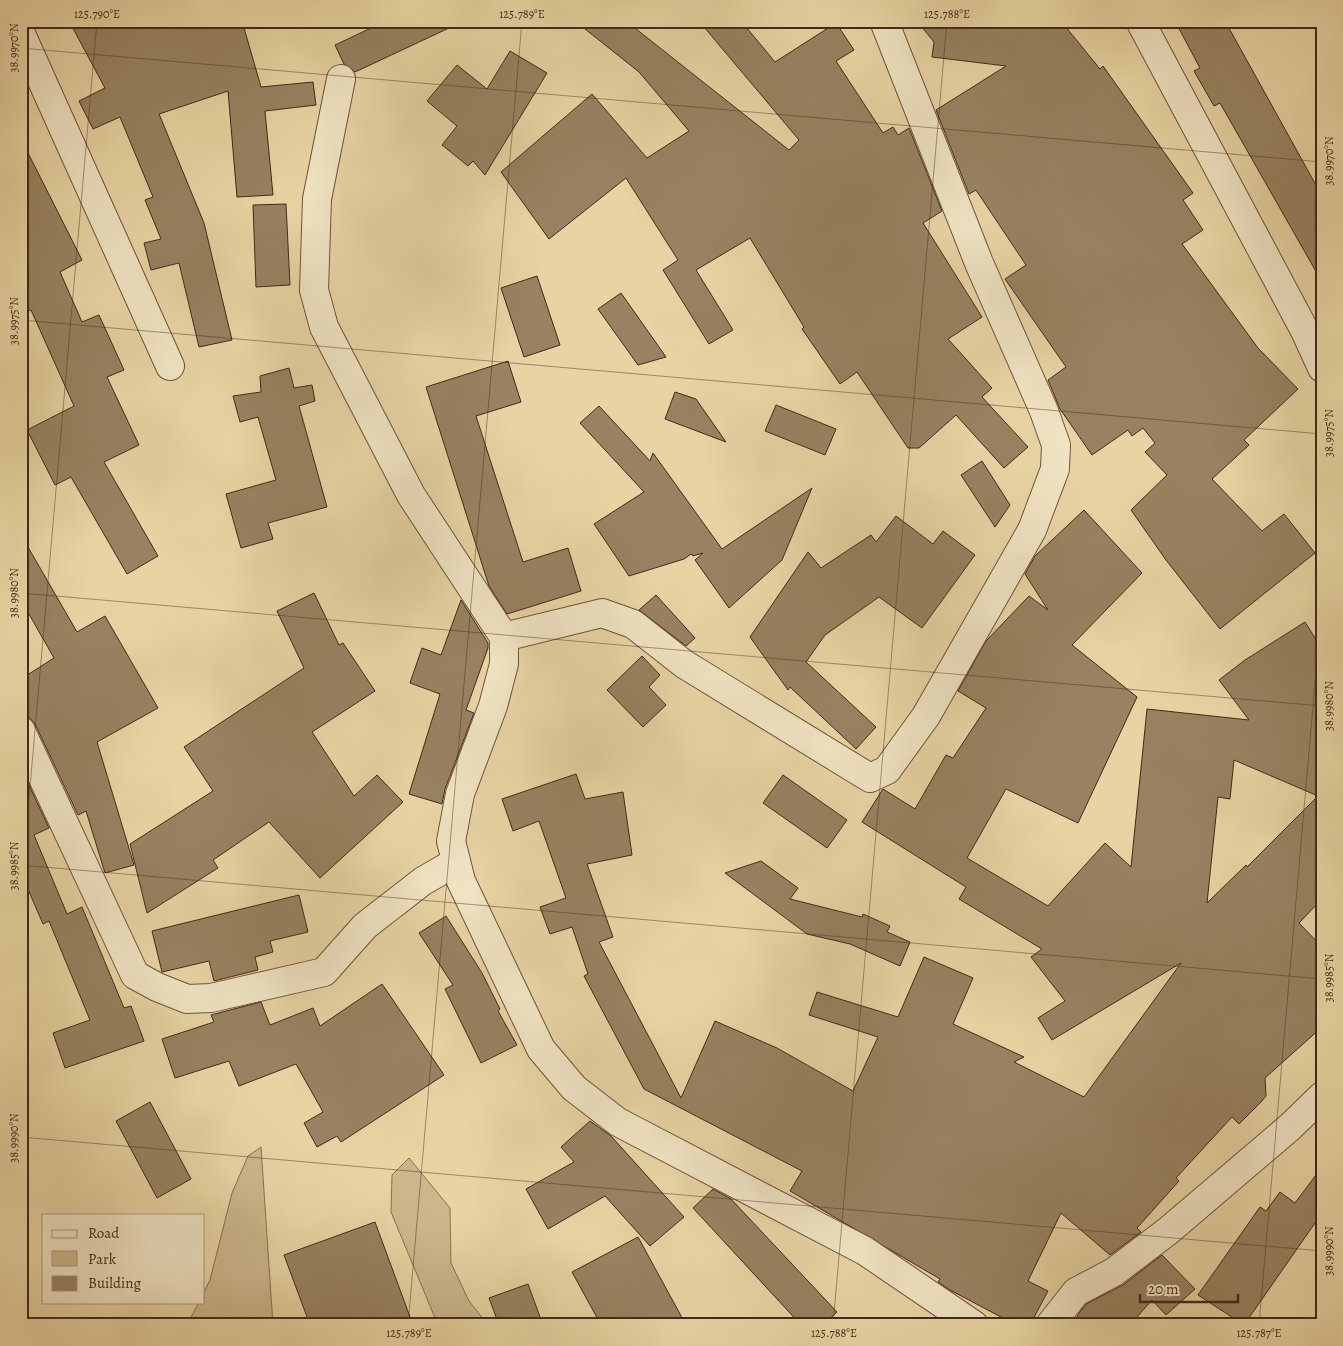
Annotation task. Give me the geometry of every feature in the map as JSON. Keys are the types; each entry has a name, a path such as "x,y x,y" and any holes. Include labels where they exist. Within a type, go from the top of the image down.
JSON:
{"street":[{"path":"504,637 602,613 633,624 684,664 870,778 887,770 926,716 1032,530 1055,469 1056,445 1044,411 979,264 884,21"},
{"path":"1140,21 1305,331 1322,368"},
{"path":"21,34 170,366"},
{"path":"341,79 317,199 314,290 324,327 411,495 504,637 504,664 493,706 460,794 451,840 461,881 541,1049 574,1088 618,1122 864,1252 974,1325"},
{"path":"21,731 135,975 157,988 187,999 211,998 324,972 365,926 423,881 456,862"},
{"path":"1050,1325 1076,1292 1114,1272 1168,1231 1290,1128 1322,1096"}],"green space":[{"path":"261,1147 273,1325 187,1325 198,1304 205,1304 205,1290 210,1280 232,1193 248,1156"},
{"path":"409,1158 450,1208 451,1263 469,1301 488,1325 438,1325 391,1212 392,1175"}],"building":[{"path":"69,21 242,21 261,87 313,82 316,105 265,111 273,195 237,197 228,91 159,114 204,223 232,340 199,347 179,263 151,270 144,243 161,239 145,200 153,197 120,117 93,129 79,101 105,88"},
{"path":"386,21 464,21 355,72 344,64 335,45"},
{"path":"575,21 626,21 789,150 799,140 699,21 741,21 775,62 836,23 854,50 836,61 883,133 893,127 898,135 909,128 942,211 923,223 982,317 948,339 992,388 982,397 1028,447 1004,468 956,415 919,448 908,448 857,372 840,384 802,329 804,327 750,238 696,270 733,330 709,344 663,270 678,260 626,178 549,239 501,172 592,94 647,158 689,131 639,72"},
{"path":"917,21 1061,21 1100,69 1103,66 1193,193 1183,200 1203,230 1182,244 1258,348 1298,389 1244,440 1249,445 1212,479 1262,531 1284,514 1315,553 1220,629 1166,560 1131,510 1167,475 1145,452 1155,443 1143,428 1132,436 1128,430 1092,455 1060,409 1048,380 1066,367 1005,279 1026,265 976,190 969,194 936,110 1006,66 932,57 934,42"},
{"path":"1175,21 1225,21 1322,196 1322,282 1220,103 1214,106 1194,71 1200,68"},
{"path":"510,51 547,73 485,175 473,161 468,166 442,145 457,126 427,101 457,65 487,89"},
{"path":"21,139 82,260 60,272 82,322 99,315 124,370 107,377 139,445 104,462 158,556 127,574 71,477 55,485 27,430 74,406 31,310 21,315"},
{"path":"286,204 290,285 256,287 253,205"},
{"path":"537,276 560,345 524,357 501,288"},
{"path":"621,293 666,357 638,365 598,309"},
{"path":"508,361 521,402 476,416 523,562 568,548 581,591 507,614 489,586 426,387"},
{"path":"289,368 294,388 312,385 315,401 299,406 327,507 268,523 273,539 241,548 226,494 276,480 258,417 240,422 233,396 261,392 260,376"},
{"path":"675,392 696,399 726,442 665,419"},
{"path":"776,405 836,429 825,455 765,431"},
{"path":"599,406 650,461 653,453 722,549 812,488 782,560 729,608 695,560 703,553 693,556 691,554 684,559 629,576 594,524 644,492 580,423"},
{"path":"982,461 1010,505 995,527 961,475"},
{"path":"1084,510 1142,573 1072,645 1137,697 1078,823 1006,789 967,858 1048,906 1105,843 1131,867 1147,709 1249,720 1219,680 1245,660 1305,622 1322,649 1322,899 1299,923 1322,947 1322,1027 1265,1078 1266,1096 1261,1102 1239,1124 1232,1117 1176,1178 1179,1181 1137,1228 1141,1232 1110,1255 1061,1213 1028,1281 1048,1291 1030,1325 1016,1325 950,1290 938,1282 940,1279 790,1191 802,1171 644,1089 584,976 588,974 572,927 550,934 540,907 566,898 539,821 513,831 502,799 576,774 585,799 623,792 632,855 587,864 613,937 599,942 681,1098 715,1021 777,1048 853,1091 878,1037 809,1015 817,992 898,1017 924,957 973,978 953,1024 1024,1057 1014,1062 1084,1097 1181,963 1052,1040 1038,1018 1065,1001 1031,957 1042,949 959,899 966,887 862,822 883,789 915,809 946,755 953,758 986,708 958,691 986,641 1029,596 1048,610 1025,574 1035,556","holes":["1234,760 1318,796 1247,867 1246,865 1207,903 1218,797 1230,799"]},
{"path":"896,516 933,544 943,531 975,555 922,628 879,597 825,635 806,662 876,727 856,749 790,687 788,690 750,637 808,552 821,568 871,535 876,542"},
{"path":"21,535 77,632 105,616 158,708 97,742 134,865 105,873 86,811 78,815 35,724 30,718 21,716 21,679 54,658 21,600"},
{"path":"314,593 339,645 343,643 375,691 312,732 354,796 377,775 403,802 320,878 269,822 213,860 218,868 147,913 130,844 213,791 184,747 304,668 277,611"},
{"path":"656,595 695,638 686,646 639,610"},
{"path":"461,600 488,643 488,648 466,710 474,713 445,789 442,804 409,794 440,694 410,683 422,648 441,655"},
{"path":"642,656 660,675 649,687 666,705 643,727 607,690"},
{"path":"21,768 49,828 34,835 67,914 82,907 124,1008 131,1006 144,1041 65,1068 53,1033 90,1020 49,921 43,924 21,873"},
{"path":"783,775 847,820 827,848 763,803"},
{"path":"761,861 798,888 790,899 862,917 863,914 890,926 887,932 910,942 900,966 850,944 807,934 725,873"},
{"path":"299,895 308,932 270,941 273,952 255,957 258,970 214,981 209,961 162,972 152,931"},
{"path":"446,916 482,973 500,1009 498,1011 517,1045 481,1063 445,989 453,985 419,933"},
{"path":"382,984 444,1075 341,1142 337,1136 317,1147 304,1123 323,1112 296,1064 239,1086 229,1061 175,1078 162,1039 214,1022 211,1015 261,1002 270,1025 313,1008 320,1026"},
{"path":"150,1102 191,1179 157,1198 116,1121"},
{"path":"590,1121 611,1136 684,1217 650,1246 605,1196 548,1229 526,1189 574,1162 561,1147"},
{"path":"1322,1167 1322,1213 1244,1325 1198,1295 1260,1207 1266,1211 1280,1192 1295,1203"},
{"path":"713,1189 731,1199 837,1312 823,1325 801,1325 693,1208"},
{"path":"375,1222 413,1325 310,1325 284,1255"},
{"path":"638,1237 686,1325 601,1325 572,1272"},
{"path":"1162,1255 1195,1289 1166,1315 1152,1300 1130,1325 1087,1325 1077,1316 1086,1304 1123,1285"},
{"path":"528,1284 543,1325 499,1325 489,1298"}]}
